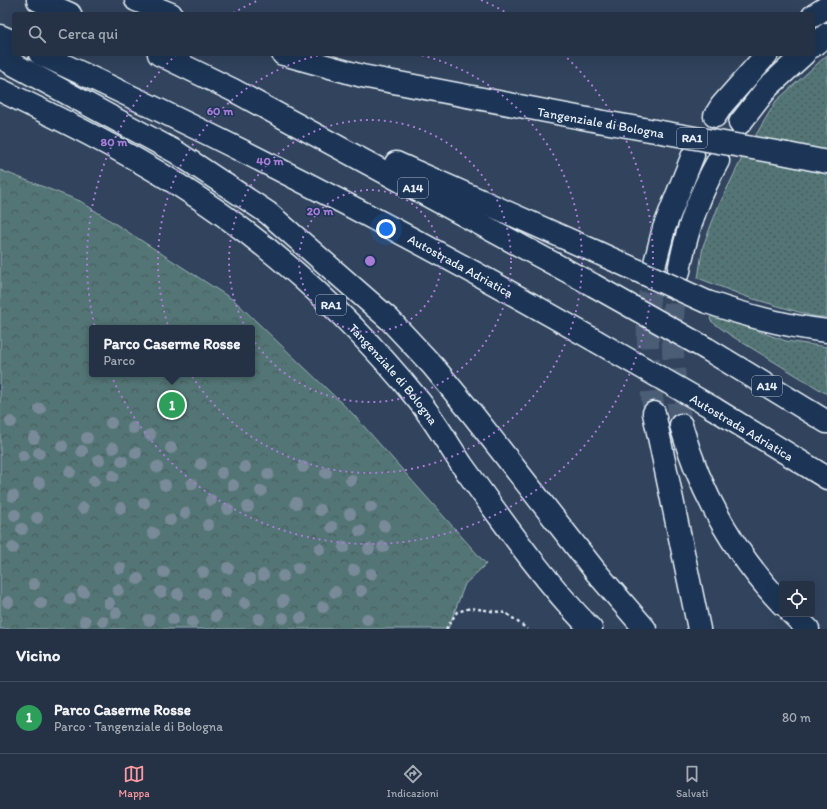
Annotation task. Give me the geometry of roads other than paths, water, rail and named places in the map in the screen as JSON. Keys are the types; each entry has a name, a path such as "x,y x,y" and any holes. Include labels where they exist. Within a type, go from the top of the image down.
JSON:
{"highway":[{"path":"38,0 65,12"},
{"path":"136,0 166,12"},
{"path":"815,15 827,7"},
{"path":"815,44 827,34"},
{"path":"0,36 12,41"},
{"name":"Autostrada Adriatica","path":"44,56 223,141 343,202 492,281 713,408 827,478"},
{"name":"A14","path":"163,56 233,90 593,285 707,349 827,422"},
{"name":"Tangenziale di Bologna","path":"290,56 369,77 598,121 827,162"},
{"path":"715,116 727,99 765,56"},
{"path":"740,123 768,87 802,56"},
{"path":"0,57 176,152 262,209 389,318 433,366 596,572 645,629"},
{"name":"Tangenziale di Bologna","path":"0,90 61,119 154,170 241,228 303,277 364,337 420,403 462,465 517,540 577,615 591,629"},
{"path":"233,90 707,302 749,317 827,332"},
{"path":"0,106 154,170"},
{"path":"656,263 664,228 693,155"},
{"path":"678,271 684,243 693,215 718,161"},
{"path":"654,413 699,629"},
{"path":"681,425 690,457 716,513 734,544 762,583 779,601"},
{"path":"795,617 808,629"}],"tunnel":[{"path":"654,413 650,376 648,319 651,281 655,263"},
{"path":"679,271 674,310 673,348 681,425"}],"place":[{"name":"Parco Caserme Rosse","path":"172,405"}]}
